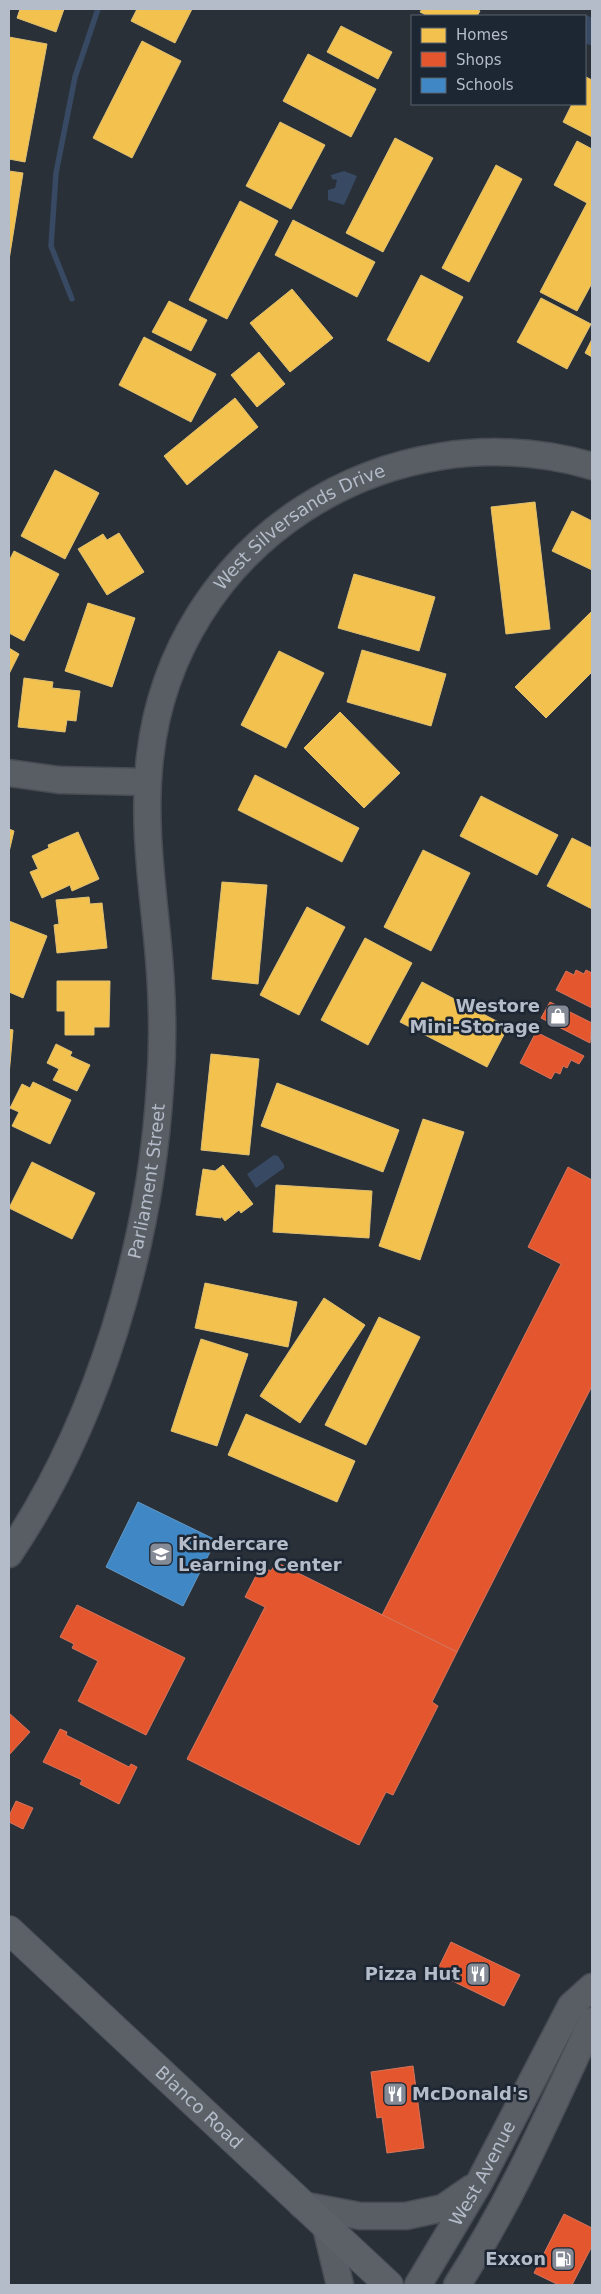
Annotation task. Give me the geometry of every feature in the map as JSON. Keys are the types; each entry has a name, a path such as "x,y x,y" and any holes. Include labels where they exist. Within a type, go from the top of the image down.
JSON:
{"main road":[{"name":"Blanco Road","path":"9,1930 389,2285"}],"street":[{"name":"West Silversands Drive","path":"147,782 150,752 163,688 177,654 194,621 215,591 239,563 265,537 294,515 325,495 358,479 392,467 447,455 501,452 538,454 592,466"},
{"path":"9,773 59,780 147,782"},
{"name":"Parliament Street","path":"9,1554 55,1474 88,1404 125,1292 147,1198 160,1086 161,1006 157,941 147,853 147,782"},
{"name":"West Avenue","path":"418,2285 479,2183 571,2006 592,1987"},
{"name":"West Avenue","path":"457,2285 478,2253 518,2181 592,2021"},
{"path":"302,2204 360,2216 406,2216 444,2208 479,2183"},
{"path":"326,2227 340,2285"},
{"path":"476,2285 478,2253"}],"water":[{"path":"587,15 592,18 592,46 586,43"},
{"path":"344,171 357,176 344,205 328,200 328,190 335,188 337,180 332,179 331,175"},
{"path":"274,1155 278,1156 284,1168 256,1188 247,1174"}],"building: Homes":[{"path":"20,9 64,9 56,32 17,18"},
{"path":"137,9 192,9 175,43 131,21"},
{"path":"422,9 476,9 480,11 478,15 426,15 420,12"},
{"path":"341,26 392,52 378,79 327,52"},
{"path":"9,37 47,44 25,162 9,159"},
{"path":"142,41 181,61 132,158 93,138"},
{"path":"308,54 376,89 351,137 283,101"},
{"path":"586,77 592,80 592,137 563,122 572,105 586,105"},
{"path":"280,122 325,145 291,209 246,186"},
{"path":"395,138 433,158 383,252 346,233"},
{"path":"577,141 592,149 592,283 577,311 540,292 587,203 554,185"},
{"path":"496,165 522,179 469,282 442,268"},
{"path":"9,171 23,173 9,260"},
{"path":"240,201 278,221 227,319 189,300"},
{"path":"293,220 375,262 357,297 275,255"},
{"path":"421,275 463,297 429,362 387,340"},
{"path":"292,289 333,338 290,372 250,323"},
{"path":"541,298 591,324 567,369 517,342"},
{"path":"169,301 207,320 191,351 152,332"},
{"path":"144,337 216,374 191,422 119,385"},
{"path":"592,339 592,357 585,353"},
{"path":"259,352 285,384 257,407 231,375"},
{"path":"235,398 258,427 187,485 164,456"},
{"path":"55,470 99,493 65,559 21,536"},
{"path":"535,502 550,629 506,634 491,507"},
{"path":"572,511 592,521 592,570 552,551"},
{"path":"119,533 144,572 107,595 78,549 103,534 107,540"},
{"path":"14,551 59,574 24,641 9,633 9,561"},
{"path":"354,574 435,597 419,651 338,628"},
{"path":"88,603 135,618 112,687 65,671"},
{"path":"592,611 592,672 546,718 515,687"},
{"path":"9,648 19,654 9,674"},
{"path":"362,650 446,674 431,726 347,702"},
{"path":"279,651 324,673 286,748 241,725"},
{"path":"24,678 53,682 52,688 80,691 76,721 67,720 65,732 18,727"},
{"path":"340,712 400,773 364,808 304,748"},
{"path":"255,775 359,828 342,862 238,810"},
{"path":"481,796 558,835 537,875 460,836"},
{"path":"9,829 14,831 9,852"},
{"path":"78,832 99,879 72,891 70,885 42,898 30,872 38,869 32,856 49,848 48,845"},
{"path":"572,838 592,848 592,909 547,886"},
{"path":"423,850 470,873 431,951 384,927"},
{"path":"222,882 267,885 258,984 212,979"},
{"path":"89,897 90,904 102,903 107,948 57,953 54,925 59,924 56,900"},
{"path":"307,907 345,927 299,1015 260,995"},
{"path":"9,921 47,936 23,998 9,992"},
{"path":"365,938 412,963 368,1045 321,1020"},
{"path":"57,981 110,981 109,1027 94,1027 94,1035 65,1035 65,1011 57,1011"},
{"path":"422,982 508,1027 487,1067 400,1022"},
{"path":"9,1029 13,1030 9,1075"},
{"path":"56,1044 72,1052 70,1056 90,1065 77,1091 53,1080 59,1069 47,1063"},
{"path":"211,1054 259,1059 249,1155 201,1150"},
{"path":"33,1082 71,1100 50,1144 12,1126 19,1112 10,1108 22,1084 30,1088"},
{"path":"277,1083 399,1130 383,1172 261,1126"},
{"path":"423,1119 464,1132 420,1260 379,1246"},
{"path":"32,1162 95,1193 72,1239 9,1208"},
{"path":"223,1165 253,1204 241,1213 239,1210 225,1221 221,1216 221,1218 196,1215 203,1169 215,1171"},
{"path":"276,1185 372,1191 369,1238 273,1232"},
{"path":"205,1283 297,1302 288,1347 195,1328"},
{"path":"324,1298 365,1325 300,1423 260,1396"},
{"path":"379,1317 420,1337 366,1445 325,1425"},
{"path":"201,1339 248,1354 217,1446 171,1431"},
{"path":"246,1414 355,1461 337,1502 228,1455"}],"building: Shops":[{"path":"576,970 584,974 586,970 592,973 592,1008 556,990 566,971 574,975"},
{"path":"550,1002 592,1023 590,1043 541,1018"},
{"path":"536,1032 584,1056 579,1064 571,1060 567,1068 563,1066 560,1074 555,1072 551,1079 520,1063"},
{"path":"568,1167 592,1180 592,1386 457,1652 382,1615 561,1264 528,1247"},
{"path":"276,1562 457,1652 432,1702 438,1706 393,1795 386,1792 359,1845 187,1759 265,1607 245,1597 261,1566 271,1571"},
{"path":"77,1605 185,1658 146,1735 78,1701 98,1661 72,1648 74,1644 60,1637"},
{"path":"9,1713 30,1732 9,1755"},
{"path":"60,1729 67,1732 66,1735 129,1767 131,1764 137,1767 119,1804 80,1784 82,1780 43,1762"},
{"path":"16,1801 33,1808 23,1829 9,1822 9,1816"},
{"name":"Pizza Hut","path":"451,1942 520,1975 504,2006 436,1973"},
{"name":"McDonald's","path":"413,2066 424,2148 387,2153 382,2117 377,2118 371,2072"},
{"name":"Exxon","path":"564,2214 592,2228 592,2246 572,2285 559,2285 534,2273"}],"building: Schools":[{"name":"Kindercare Learning Center","path":"138,1502 216,1540 183,1606 106,1567"}],"waterway":[{"path":"72,299 51,246 56,173 75,77 98,9"}],"place":[{"name":"Westore Mini-Storage","path":"558,1016"},
{"name":"Kindercare Learning Center","path":"161,1554"},
{"name":"Pizza Hut","path":"478,1974"},
{"name":"McDonald's","path":"395,2094"},
{"name":"Exxon","path":"563,2259"}]}
